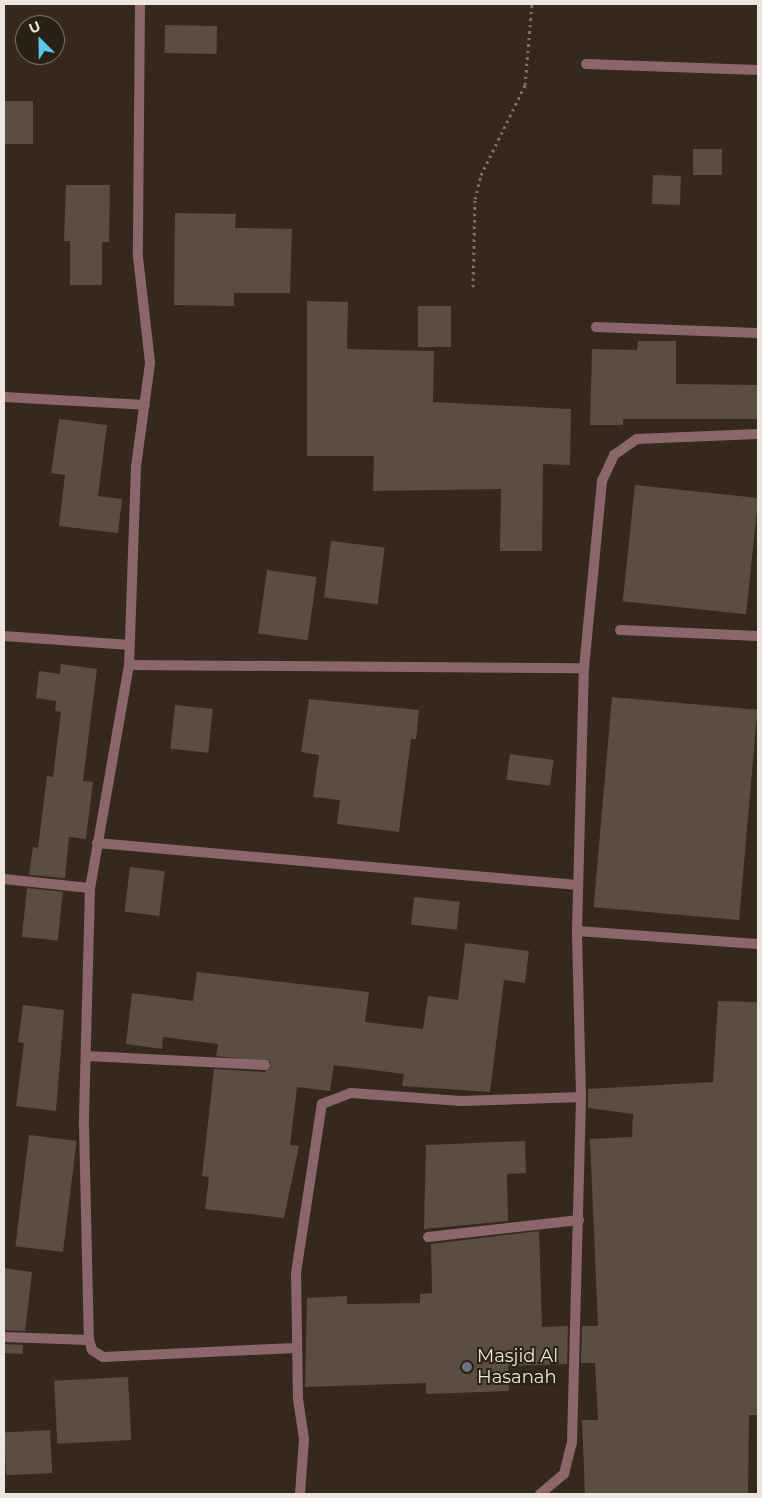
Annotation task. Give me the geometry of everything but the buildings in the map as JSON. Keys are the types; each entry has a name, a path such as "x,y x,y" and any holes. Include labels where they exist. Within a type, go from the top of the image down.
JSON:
{"street":[{"path":"140,4 138,257 150,363 136,467 129,665 90,888 86,1056 90,1340 92,1350 103,1357 296,1348"},
{"path":"586,64 758,70"},
{"path":"596,327 758,333"},
{"path":"4,397 145,405"},
{"path":"540,1494 564,1474 572,1442 581,1098 577,931 584,668 602,481 614,455 636,439 663,435 758,434"},
{"path":"620,630 758,636"},
{"path":"4,636 130,645"},
{"path":"129,665 584,668"},
{"path":"97,843 578,885"},
{"path":"4,879 90,888"},
{"path":"577,931 758,944"},
{"path":"86,1056 265,1065"},
{"path":"300,1494 304,1439 296,1348 296,1273 322,1104 351,1093 469,1101 581,1098"},
{"path":"428,1237 579,1220"},
{"path":"4,1337 90,1340"}],"path":[{"path":"473,287 475,199 481,175 525,85 532,4"}],"place":[{"name":"Masjid Al Hasanah","path":"467,1367"}]}
